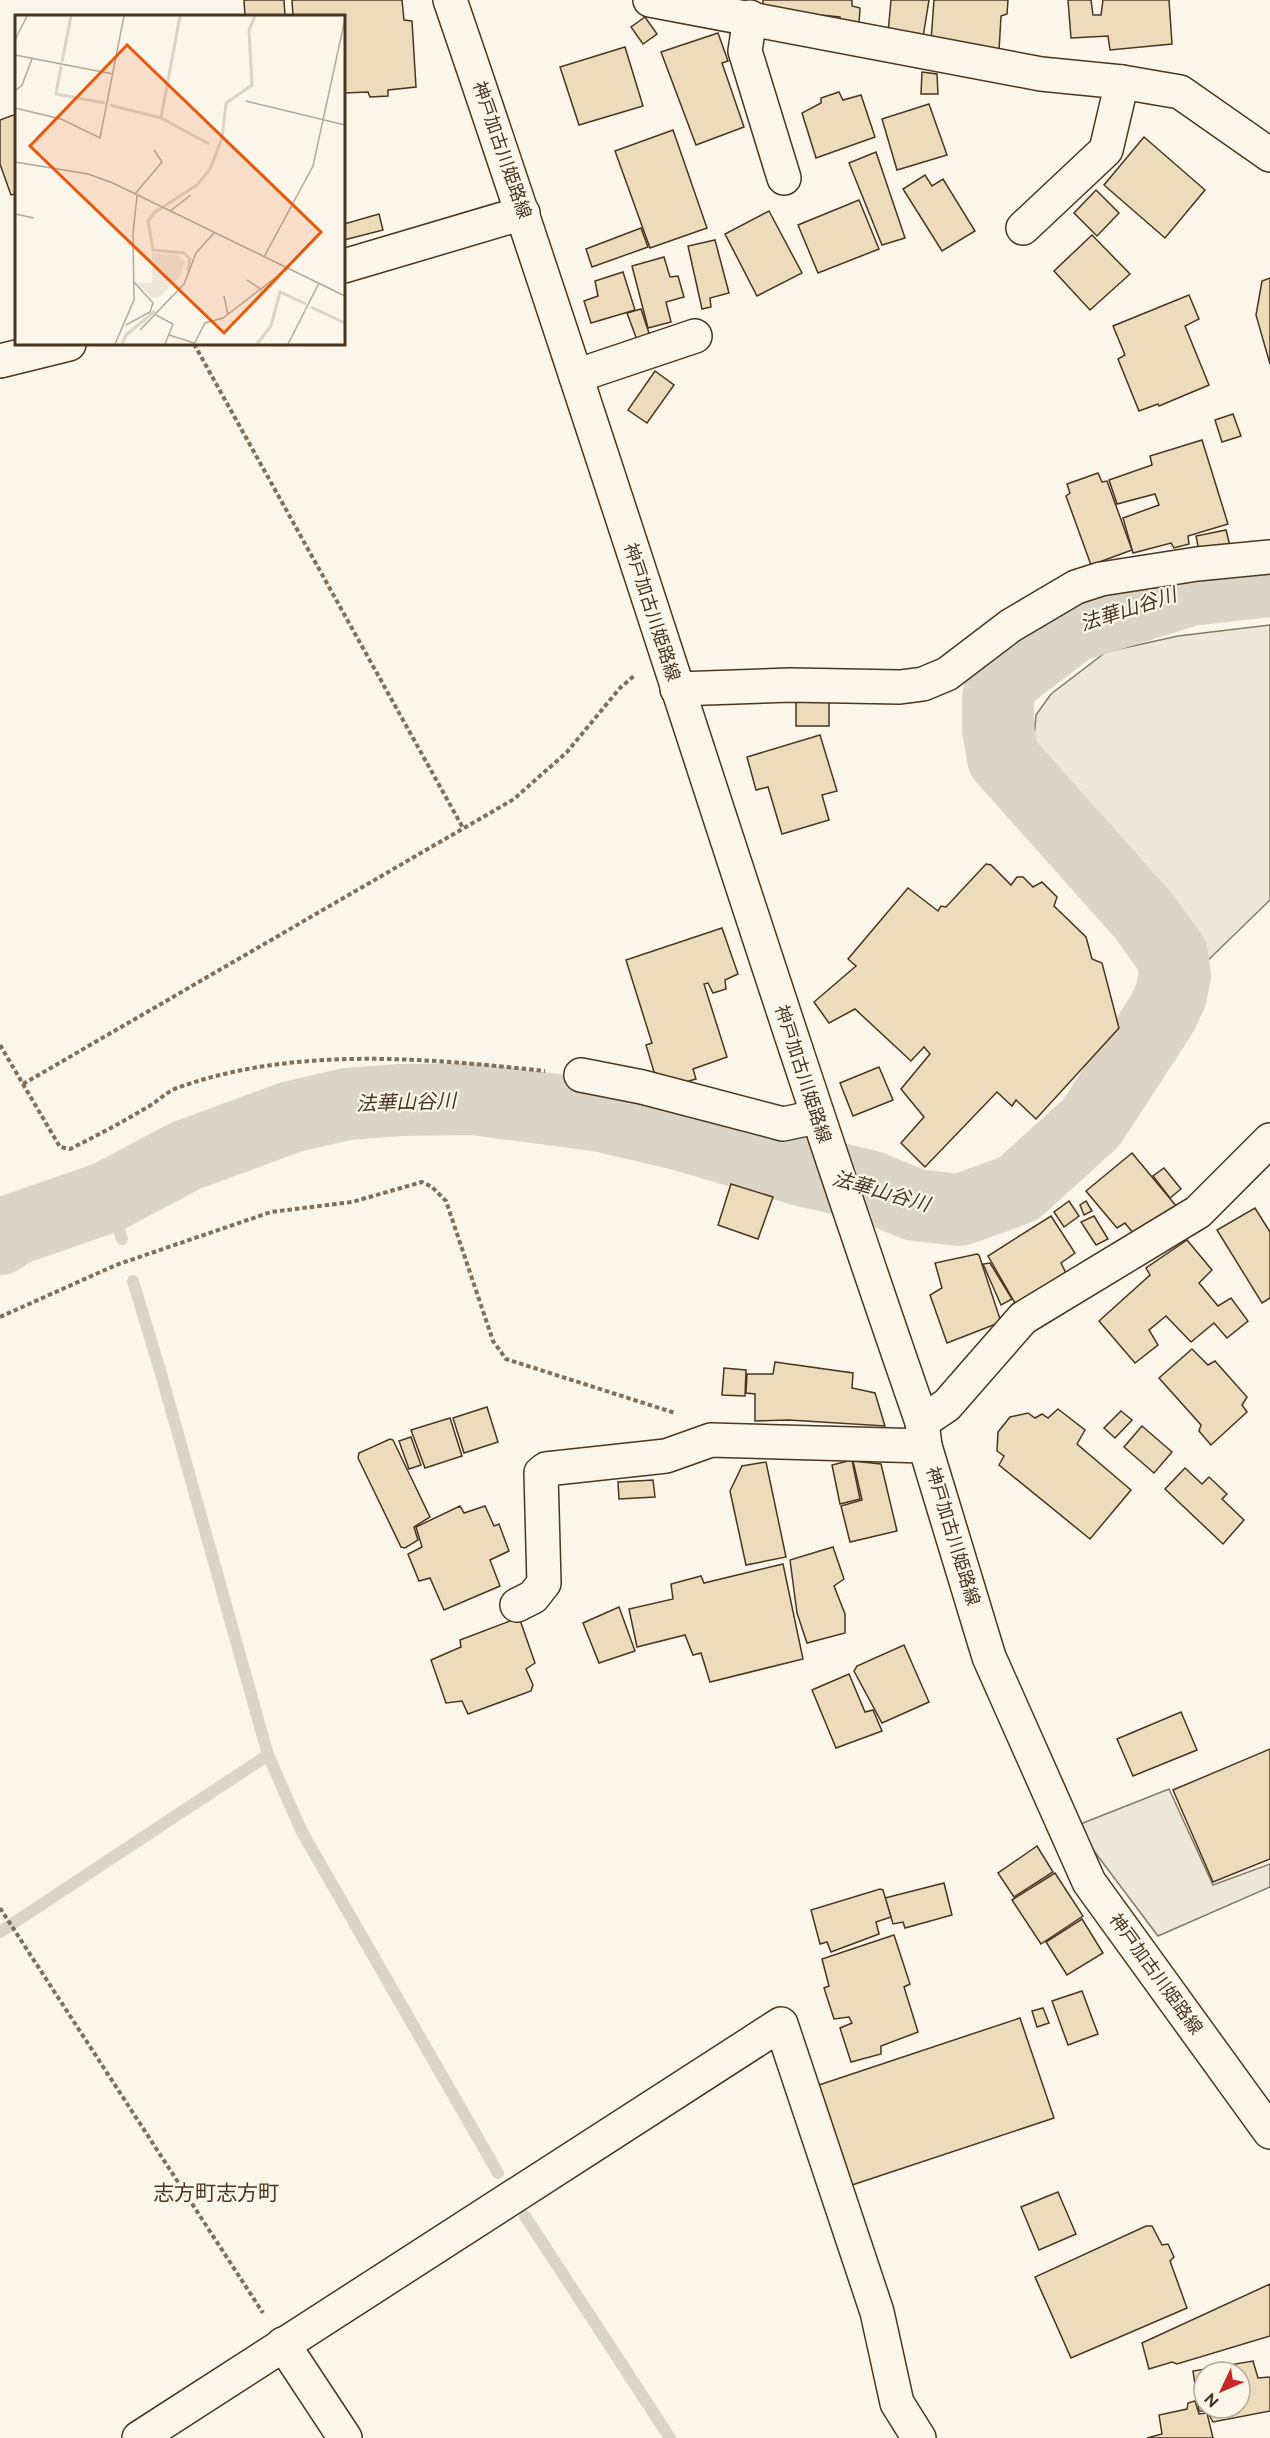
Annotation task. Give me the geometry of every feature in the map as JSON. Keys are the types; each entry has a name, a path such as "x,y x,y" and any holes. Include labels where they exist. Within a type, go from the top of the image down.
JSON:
{"street":[{"name":"神戸加古川姫路線","path":"450,0 523,213 816,1117 924,1434 989,1657 1089,1882 1270,2132"},
{"path":"650,0 750,17 1041,74 1122,82 1180,92 1270,155"},
{"path":"750,17 745,51 784,178"},
{"path":"1023,228 1106,150 1122,82"},
{"path":"345,266 523,213"},
{"path":"576,376 695,336"},
{"path":"0,361 65,345"},
{"path":"677,689 790,685 900,687 922,684 947,674 1010,626 1076,587 1101,579 1197,564 1270,557"},
{"path":"581,1075 642,1087 783,1124 816,1117"},
{"path":"517,1605 533,1597 544,1583 541,1473 546,1469 666,1456 711,1440 924,1434 1023,1318 1198,1212 1270,1140"},
{"path":"139,2438 781,2024 877,2312 897,2403 919,2438"},
{"path":"283,2344 345,2438"}],"path":[{"path":"195,345 463,828"},
{"path":"23,1084 514,799 567,752 620,688 664,648"},
{"path":"0,1045 60,1147 70,1149 104,1132 174,1089 247,1068 292,1062 410,1059 581,1075"},
{"path":"0,1317 116,1265 271,1212 284,1208 317,1208 352,1202 422,1182 432,1187 446,1200 493,1341 506,1359 681,1414 690,1426 697,1445"},
{"path":"0,1908 283,2344"}],"shaded area":[{"path":"1270,625 1270,900 1201,967 1173,936 1106,850 1071,814 1051,784 1033,747 1036,715 1051,694 1106,652 1178,636"},
{"path":"1169,1789 1213,1885 1270,1864 1270,1887 1158,1936 1085,1839 1078,1825"}],"building":[{"path":"244,0 284,0 285,15 245,15"},
{"path":"292,0 402,0 404,20 412,21 416,87 388,90 388,96 370,97 368,92 345,93 345,15 293,15"},
{"path":"763,0 852,0 852,6 860,8 859,24 841,22 840,17 763,9"},
{"path":"891,0 929,0 923,37 888,33"},
{"path":"934,0 1008,0 1007,14 1001,16 999,51 931,41"},
{"path":"1068,0 1091,0 1093,15 1101,15 1103,0 1169,0 1172,44 1110,50 1108,36 1071,38"},
{"path":"645,17 657,34 643,44 631,27"},
{"path":"718,33 728,61 722,63 744,127 696,145 661,52"},
{"path":"625,47 643,106 579,125 560,67"},
{"path":"922,72 937,74 938,94 921,94"},
{"path":"839,92 843,100 861,95 875,137 816,158 802,113 821,103 821,98"},
{"path":"929,104 947,155 897,170 882,119"},
{"path":"15,114 15,194 11,195 0,164 0,120"},
{"path":"673,130 707,228 650,248 615,151"},
{"path":"1144,137 1205,190 1165,238 1104,185"},
{"path":"876,152 905,238 882,245 849,163"},
{"path":"925,175 932,186 943,179 975,231 942,251 903,189"},
{"path":"1096,190 1119,213 1097,236 1074,213"},
{"path":"859,200 879,249 818,273 798,225"},
{"path":"769,211 802,273 757,296 725,234"},
{"path":"379,214 383,230 345,240 345,224"},
{"path":"641,228 648,247 592,267 586,249"},
{"path":"1092,235 1130,274 1090,310 1054,271"},
{"path":"715,240 729,293 710,298 711,307 702,309 688,246"},
{"path":"664,257 670,277 678,276 684,297 666,302 671,322 648,328 632,266"},
{"path":"623,272 635,310 591,323 584,301 598,296 595,281"},
{"path":"1270,278 1270,364 1256,315 1262,281"},
{"path":"1189,295 1199,319 1185,326 1209,385 1159,406 1158,404 1139,411 1118,359 1125,355 1113,326"},
{"path":"641,309 650,336 637,340 627,313"},
{"path":"655,371 674,385 647,423 628,410"},
{"path":"1233,414 1241,436 1222,442 1215,420"},
{"path":"1202,440 1228,524 1188,536 1189,544 1174,548 1171,543 1133,553 1123,518 1159,505 1155,494 1117,504 1109,480 1152,465 1150,456"},
{"path":"1098,473 1102,482 1107,481 1132,550 1091,565 1066,496 1070,493 1067,484"},
{"path":"1226,530 1230,546 1199,551 1196,536"},
{"path":"796,698 829,698 829,726 796,726"},
{"path":"820,735 837,791 822,795 829,820 782,834 768,787 756,790 747,757"},
{"path":"986,864 991,865 1011,885 1017,877 1023,877 1033,887 1042,882 1057,897 1054,906 1086,937 1092,959 1102,963 1119,1028 1036,1119 1016,1100 1012,1106 997,1092 925,1167 901,1143 924,1117 901,1089 930,1054 924,1047 911,1061 855,1009 829,1023 814,1002 856,966 848,959 908,888 938,911 941,906 946,907"},
{"path":"722,928 738,974 725,980 726,989 713,993 708,983 704,984 727,1057 693,1069 696,1079 672,1086 657,1082 646,1045 652,1043 626,960"},
{"path":"879,1067 893,1100 853,1116 840,1083"},
{"path":"1132,1153 1177,1207 1137,1238 1125,1223 1117,1228 1086,1191"},
{"path":"1164,1168 1181,1189 1170,1198 1153,1176"},
{"path":"731,1184 773,1197 758,1239 718,1225"},
{"path":"1069,1201 1079,1216 1064,1227 1054,1212"},
{"path":"1086,1201 1092,1211 1084,1215 1080,1205"},
{"path":"1255,1208 1270,1232 1270,1298 1262,1303 1217,1230"},
{"path":"1051,1216 1075,1253 1061,1263 1069,1279 1015,1303 988,1256"},
{"path":"1094,1216 1108,1239 1096,1245 1081,1222"},
{"path":"1187,1240 1212,1270 1199,1283 1218,1306 1231,1298 1248,1321 1227,1338 1214,1323 1191,1342 1166,1316 1149,1330 1158,1345 1135,1363 1099,1321 1150,1275 1146,1268"},
{"path":"977,1254 1001,1322 947,1343 930,1295 942,1288 935,1263"},
{"path":"990,1263 1012,1299 1001,1305 983,1264"},
{"path":"1192,1349 1208,1365 1215,1361 1247,1397 1242,1405 1247,1412 1211,1445 1199,1431 1201,1425 1159,1378"},
{"path":"775,1362 853,1373 852,1388 875,1393 885,1426 789,1420 755,1421 755,1394 746,1393 747,1374 773,1374"},
{"path":"724,1368 746,1370 745,1396 722,1395"},
{"path":"487,1407 498,1442 464,1453 453,1418"},
{"path":"1058,1409 1085,1430 1077,1444 1131,1490 1090,1539 999,1465 1004,1456 997,1451 998,1432 1010,1417 1028,1413 1035,1418 1042,1414 1048,1418"},
{"path":"1121,1411 1132,1420 1115,1438 1104,1428"},
{"path":"450,1418 462,1456 425,1468 411,1430"},
{"path":"1142,1426 1172,1452 1154,1473 1124,1447"},
{"path":"411,1437 421,1465 409,1469 399,1441"},
{"path":"390,1439 393,1440 430,1517 414,1527 418,1540 405,1548 401,1547 358,1458 359,1453"},
{"path":"852,1460 860,1499 840,1504 832,1465"},
{"path":"853,1461 881,1464 897,1531 850,1542 841,1506 862,1500"},
{"path":"766,1462 786,1557 746,1565 730,1491 742,1466"},
{"path":"1185,1468 1202,1484 1209,1477 1227,1494 1222,1499 1244,1520 1223,1544 1165,1489"},
{"path":"653,1480 655,1497 619,1499 618,1482"},
{"path":"460,1506 464,1513 485,1506 494,1526 499,1524 509,1551 490,1560 500,1586 444,1610 430,1578 419,1581 408,1554 422,1547 416,1527"},
{"path":"833,1547 844,1579 834,1586 845,1614 845,1633 807,1643 797,1613 790,1560"},
{"path":"783,1564 803,1659 710,1682 701,1653 693,1655 685,1635 637,1647 629,1609 673,1599 671,1584 701,1576 704,1583"},
{"path":"619,1607 635,1651 599,1663 583,1623"},
{"path":"518,1618 535,1663 526,1669 533,1685 531,1691 468,1714 462,1701 446,1703 431,1660 461,1647 460,1640"},
{"path":"904,1645 929,1702 882,1723 854,1671 857,1666"},
{"path":"849,1674 865,1712 873,1710 882,1731 836,1748 812,1690"},
{"path":"1181,1712 1197,1750 1133,1776 1117,1739"},
{"path":"1270,1749 1270,1859 1213,1882 1173,1790"},
{"path":"1037,1846 1053,1872 1014,1897 998,1873"},
{"path":"1055,1873 1083,1916 1041,1944 1012,1900"},
{"path":"944,1883 952,1915 905,1928 903,1922 893,1924 885,1898"},
{"path":"883,1890 891,1917 876,1922 879,1934 831,1952 827,1942 820,1944 811,1910"},
{"path":"1082,1919 1103,1953 1067,1975 1046,1942"},
{"path":"894,1935 910,1984 904,1987 918,2032 881,2046 881,2054 851,2062 840,2028 852,2023 849,2017 834,2019 824,1988 829,1986 822,1959"},
{"path":"1082,1991 1098,2034 1068,2045 1052,2001"},
{"path":"1043,2008 1049,2023 1037,2027 1032,2011"},
{"path":"1020,2018 1054,2118 852,2185 819,2085"},
{"path":"1058,2192 1076,2234 1039,2250 1021,2207"},
{"path":"1146,2226 1152,2226 1162,2245 1168,2244 1174,2257 1170,2261 1187,2308 1071,2358 1035,2277"},
{"path":"1270,2284 1270,2336 1177,2364 1172,2362 1149,2369 1142,2343"},
{"path":"1252,2361 1258,2378 1270,2377 1270,2411 1252,2414"},
{"path":"1192,2402 1192,2420 1209,2420 1213,2438 1147,2438 1162,2434 1159,2415 1187,2409 1188,2403"}],"waterway":[{"name":"法華山谷川","path":"0,1239 13,1230 108,1197 185,1156 291,1117 347,1104 400,1100 474,1099 601,1116 678,1134 801,1170 869,1186 915,1205 960,1210 1018,1189 1091,1123 1162,1014 1171,995 1175,975 1172,955 1143,915 1003,758 998,728 998,698 1003,680 1072,627 1190,590 1270,581"},
{"path":"108,1197 122,1239"},
{"path":"133,1281 268,1755 302,1832 498,2173"},
{"path":"0,1932 268,1755"},
{"path":"525,2216 670,2438"}],"district":[{"name":"志方町志方町","path":"216,2193"}]}
